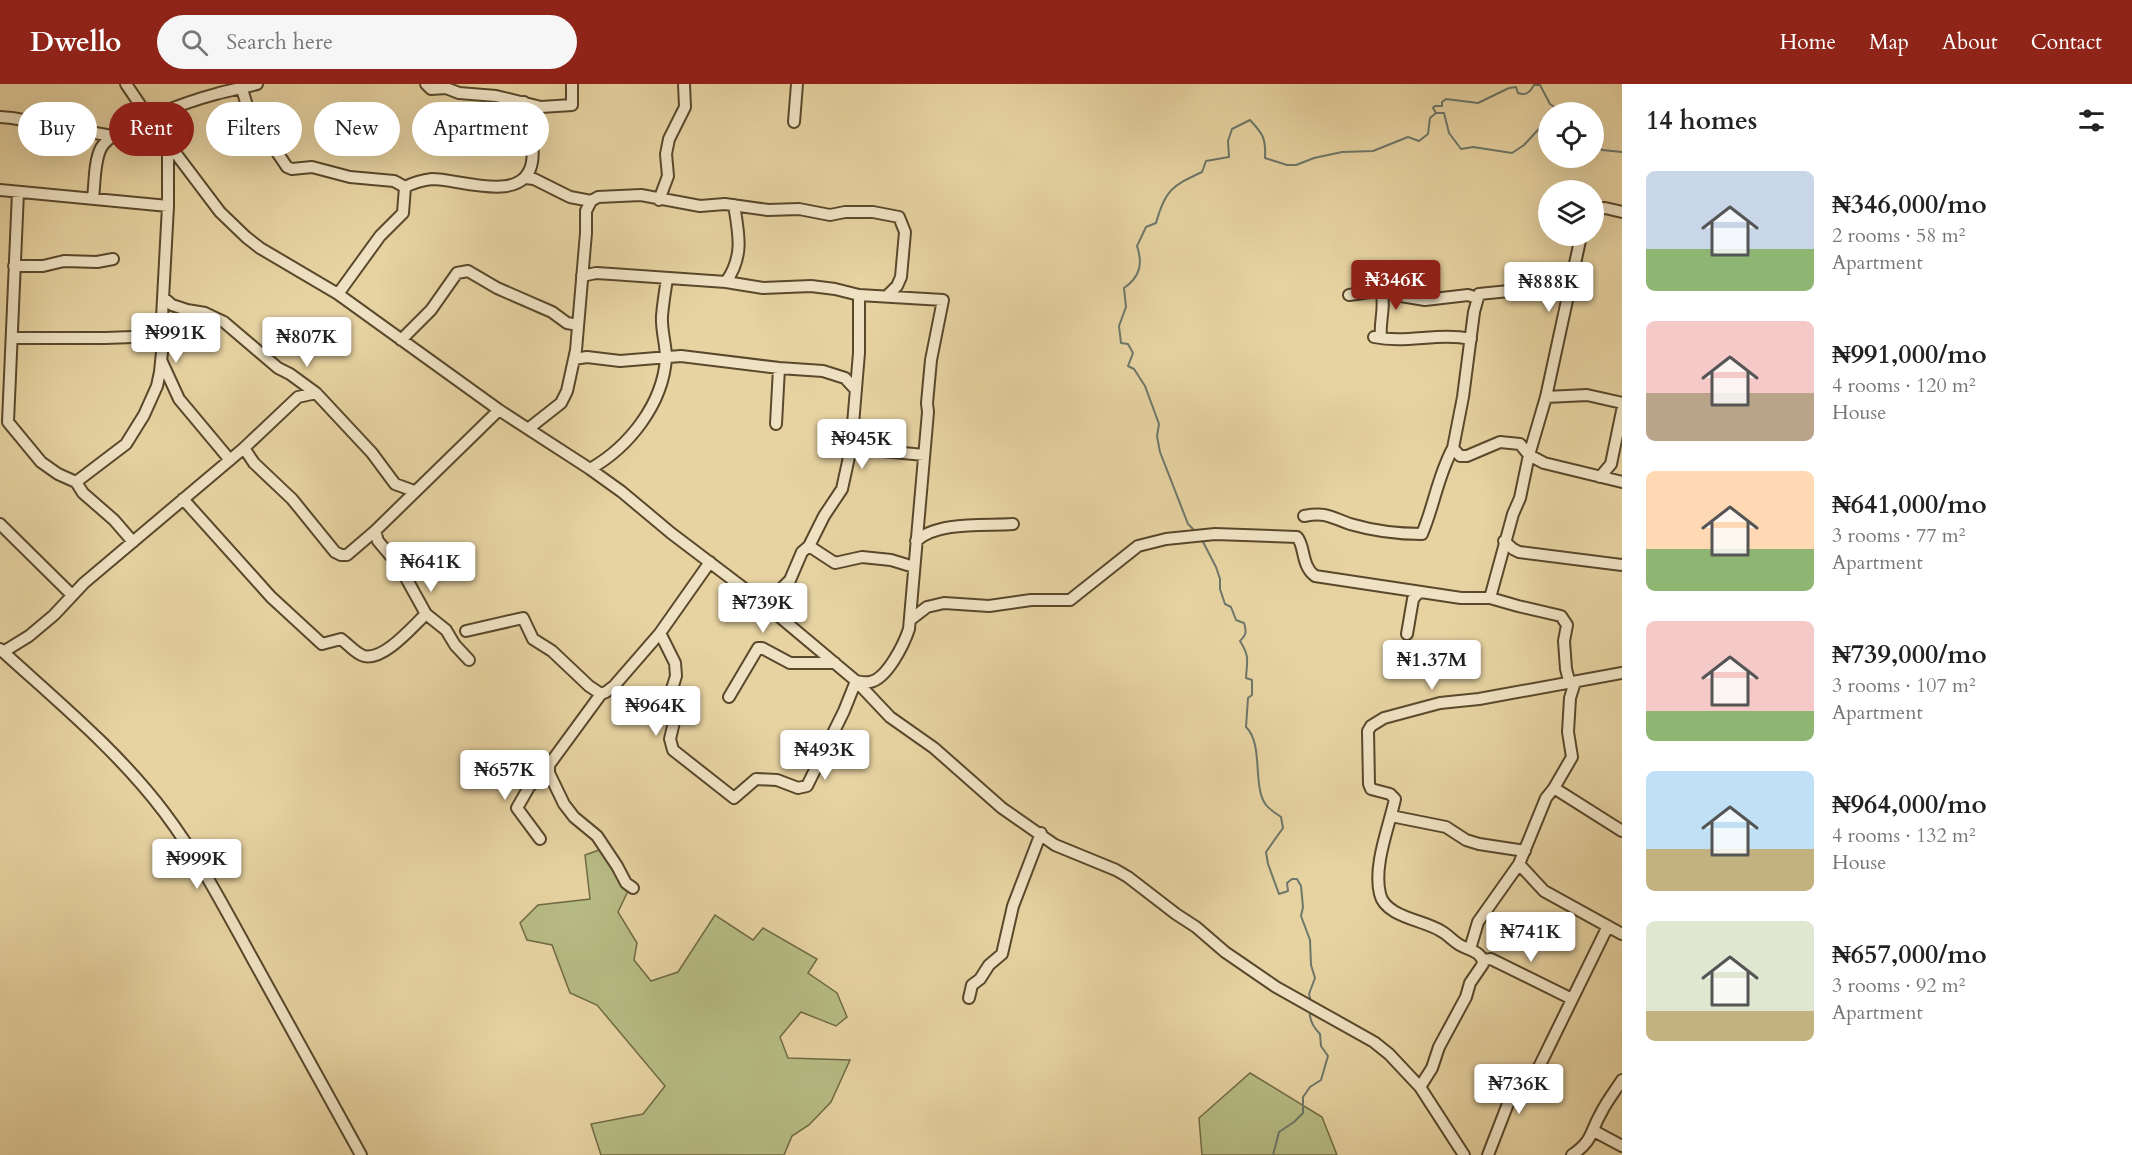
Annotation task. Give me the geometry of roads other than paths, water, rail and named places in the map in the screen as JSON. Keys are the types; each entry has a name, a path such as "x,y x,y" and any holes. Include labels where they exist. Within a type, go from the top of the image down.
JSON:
{"street":[{"path":"126,84 138,102"},
{"path":"193,102 257,84"},
{"path":"426,84 431,89 446,88 459,93 496,96 524,102"},
{"path":"549,106 572,105 572,84"},
{"path":"659,200 668,176 666,154 669,140 685,107 684,84"},
{"path":"795,122 798,84"},
{"path":"242,89 248,109 287,167 292,169 312,166 350,177 394,181 405,187 430,179 508,187 525,178 530,169 532,156"},
{"path":"0,117 109,136"},
{"path":"93,198 98,155 101,147 109,138"},
{"path":"76,482 126,444 150,403 157,386 162,362 168,156"},
{"path":"177,156 220,212 246,237 260,248 338,294 499,410 590,469 762,603 856,681 890,717 934,748 1002,808 1065,850 1128,877 1196,927 1225,952 1276,987 1374,1041 1420,1087 1464,1155"},
{"path":"525,178 534,179 570,197 591,201"},
{"path":"338,294 380,237 403,213 405,187"},
{"path":"0,190 168,206"},
{"path":"18,192 12,338 4,427 41,462 58,474 76,482 83,494 114,520 134,542"},
{"path":"528,429 564,398 574,359 578,325 586,211 591,201 598,197 634,195 700,206 725,204 777,211 799,209 830,215 845,212 873,212 899,217 905,232 901,277 897,286 887,296"},
{"path":"726,282 735,269 739,245 734,206"},
{"path":"1604,208 1622,212"},
{"path":"1490,598 1504,541 1520,498 1529,455 1546,397 1579,246"},
{"path":"14,266 43,266 64,261 97,262 113,259"},
{"path":"401,340 437,302 457,273 462,270 468,271 496,288 552,312 567,323 578,325"},
{"path":"582,276 604,273 726,282 763,288 827,288 859,295 943,300 931,360 907,636 884,673 867,683 856,681"},
{"path":"590,469 618,450 644,418 655,399 666,357 662,316 666,279"},
{"path":"1304,516 1321,513 1350,524 1394,534 1422,534 1445,463 1453,448 1463,397 1477,298 1483,292 1569,289"},
{"path":"1349,295 1380,291 1425,300 1468,295 1477,298"},
{"path":"1380,291 1383,305 1378,338 1400,341 1454,335 1471,339"},
{"path":"762,603 785,586 802,552 843,489 851,448 856,390 859,353 859,295"},
{"path":"164,298 172,305 205,313 224,322 278,368 316,393 372,453 394,484 414,491"},
{"path":"12,338 161,336"},
{"path":"574,359 587,357 620,361 681,356 779,368 823,370 850,381 856,390"},
{"path":"162,362 178,399 230,460"},
{"path":"776,424 779,368"},
{"path":"316,393 298,397 244,448 84,583 29,636 2,651 137,779 165,813 218,897 361,1155"},
{"path":"1546,397 1587,395 1622,403"},
{"path":"244,448 254,463 292,499 335,552 347,555 375,531 499,410"},
{"path":"1600,477 1611,464 1622,411"},
{"path":"1453,448 1460,456 1467,456 1506,442 1520,444 1529,455 1555,467 1622,482"},
{"path":"851,448 924,455"},
{"path":"183,499 271,597 322,644 341,639 363,656 382,653 426,614"},
{"path":"0,524 72,595"},
{"path":"916,541 929,532 954,526 1013,524"},
{"path":"375,531 378,541 400,567 426,614 446,630 455,645 469,660"},
{"path":"910,620 927,607 944,603 989,606 1030,600 1070,600 1138,546 1166,539 1215,534 1297,537 1302,555 1311,573 1315,576 1356,580 1461,598 1490,598 1561,616 1567,626 1564,656 1572,683 1568,732 1572,757 1539,812 1519,864 1483,914 1473,933 1470,949"},
{"path":"1504,541 1519,552 1622,565"},
{"path":"808,546 836,563 862,557 891,560 914,567"},
{"path":"540,839 517,808 529,787 548,769 552,760 600,694 614,686 660,633 710,562"},
{"path":"1407,634 1413,599 1419,592"},
{"path":"466,631 523,618 533,639 552,651 600,694"},
{"path":"660,633 673,656 676,670 667,705 674,722 670,745 673,750 734,798 756,779 777,780 798,788 807,786 844,711 856,681"},
{"path":"729,697 758,648 790,663 834,663"},
{"path":"1484,960 1442,931 1388,908 1383,903 1379,889 1380,855 1395,799 1393,795 1371,789 1366,736 1371,726 1384,718 1440,703 1479,699 1622,673"},
{"path":"548,769 571,814 597,836 626,883 633,888"},
{"path":"1554,788 1622,831"},
{"path":"1391,816 1446,827 1466,840 1479,844 1525,851"},
{"path":"969,998 972,985 1002,954 1013,906 1041,833"},
{"path":"1519,864 1544,891 1622,934"},
{"path":"1488,1155 1509,1101 1539,1067 1608,926"},
{"path":"1484,960 1491,959 1572,999"},
{"path":"1420,1087 1466,997 1470,983 1484,960"},
{"path":"1572,1155 1585,1145 1594,1131 1600,1114 1622,1080"},
{"path":"1594,1131 1622,1146"}],"waterway":[{"path":"1436,113 1433,108 1442,106 1442,102 1446,99 1478,103 1509,88 1516,87 1518,93 1526,94 1534,85 1540,85 1549,102"},
{"path":"1195,531 1188,524 1160,452 1157,436 1159,424 1145,386 1134,369 1128,366 1133,353 1128,344 1121,343 1119,326 1126,307 1124,288 1134,279 1139,270 1140,259 1137,246 1146,227 1156,223 1163,203 1171,190 1202,172 1206,161 1229,157 1228,141 1232,129 1250,120 1263,137 1265,158 1287,165 1296,165 1314,158 1342,152 1373,151 1408,137 1419,141 1428,134 1430,118 1436,113 1444,113 1449,133 1461,149 1473,147 1512,153 1524,145 1538,130"},
{"path":"1604,150 1622,152"},
{"path":"1202,540 1216,567 1225,604 1231,607 1236,620 1244,623 1245,626 1244,637 1240,641 1247,655 1246,678 1252,680 1252,695 1248,698 1246,727 1255,744 1262,797 1266,805 1281,817 1283,828 1266,852 1268,864 1279,894 1288,891 1287,883 1292,879 1297,879 1301,886 1303,907 1301,916 1310,940 1311,965 1315,978 1309,994 1311,1002"},
{"path":"1273,1155 1279,1132 1303,1113 1303,1097 1310,1087 1321,1080 1328,1056 1321,1046 1320,1034 1312,1024 1310,1011"}]}
